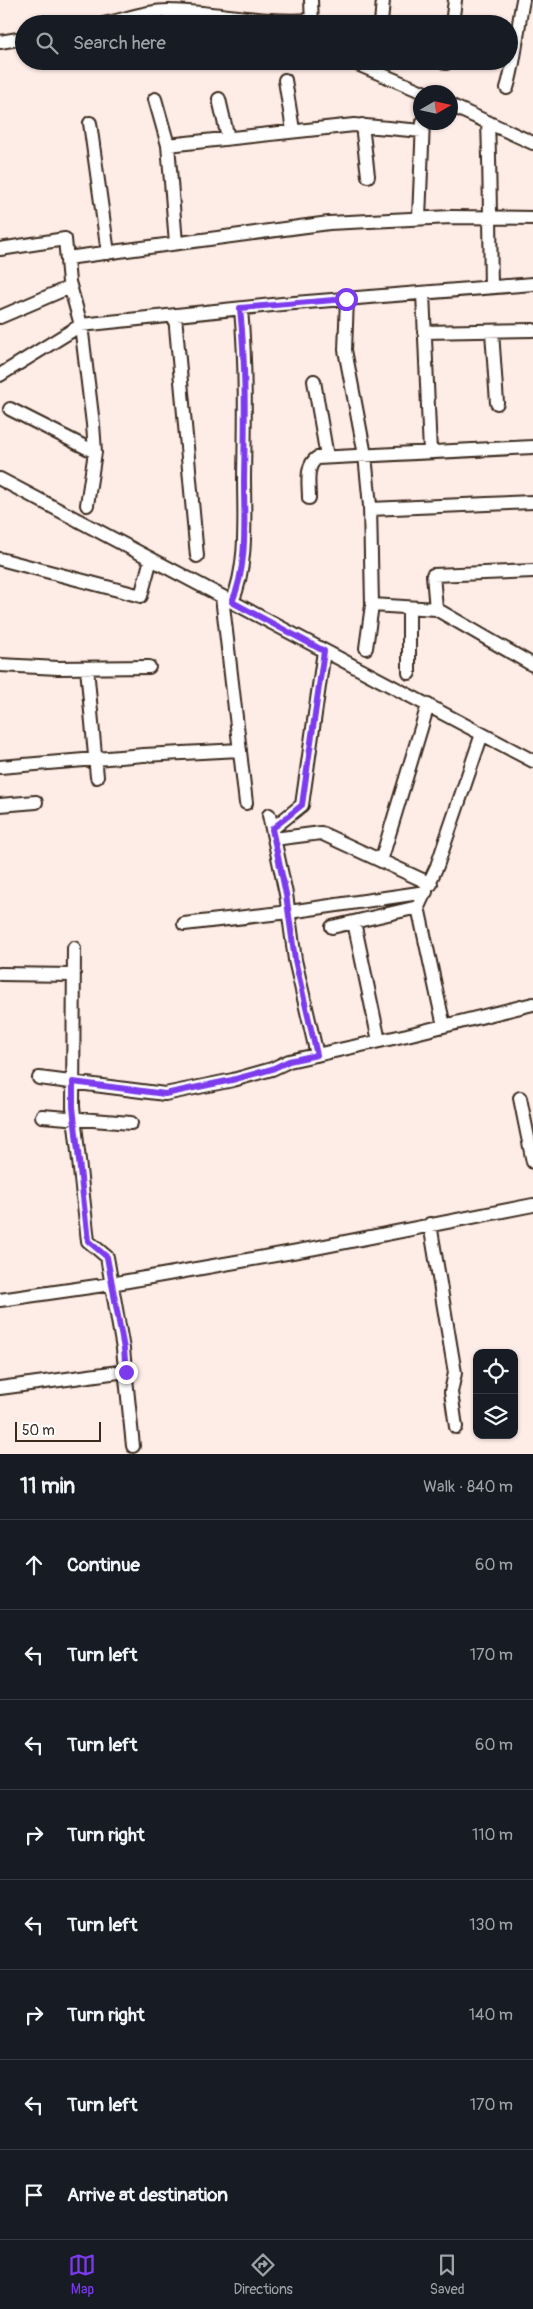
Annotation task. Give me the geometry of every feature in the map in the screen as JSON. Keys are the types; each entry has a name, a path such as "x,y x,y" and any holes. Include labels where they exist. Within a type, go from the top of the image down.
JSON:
{"street":[{"path":"382,15 383,0"},
{"path":"453,15 455,0"},
{"path":"518,23 523,0"},
{"path":"308,1 311,15"},
{"path":"148,15 168,11 225,15"},
{"path":"0,42 15,40"},
{"path":"381,70 413,87"},
{"path":"507,88 513,70"},
{"path":"285,80 293,130"},
{"path":"155,99 168,146 176,243"},
{"path":"219,99 228,138"},
{"path":"458,109 533,143"},
{"path":"488,122 491,201 489,217 491,287"},
{"path":"90,123 108,252"},
{"path":"362,125 368,176"},
{"path":"168,146 293,130 362,125 413,127"},
{"path":"419,218 422,130"},
{"path":"67,258 328,223 419,218 533,218"},
{"path":"0,248 65,239 70,287 81,325 95,452 87,505"},
{"path":"0,376 81,325 240,308 533,284"},
{"path":"0,317 70,287"},
{"path":"423,293 430,452"},
{"path":"346,299 345,350 364,455 370,509 372,605 366,648"},
{"path":"240,308 245,357 243,526 240,582 227,599 246,803"},
{"path":"175,316 197,556"},
{"path":"424,332 533,330"},
{"path":"492,332 497,403"},
{"path":"314,381 328,457"},
{"path":"10,409 95,452"},
{"path":"309,498 308,472 316,458 533,447"},
{"path":"0,479 533,761"},
{"path":"370,509 533,502"},
{"path":"0,559 141,596 151,558"},
{"path":"436,610 433,574 533,571"},
{"path":"372,605 436,610 533,665"},
{"path":"409,608 409,673"},
{"path":"273,834 302,805 324,651"},
{"path":"0,665 149,668"},
{"path":"87,668 96,777"},
{"path":"381,861 428,705"},
{"path":"444,1026 418,907 428,888 482,734"},
{"path":"0,767 240,750"},
{"path":"0,805 36,802"},
{"path":"269,815 289,912 295,960 317,1055"},
{"path":"273,834 321,833 381,861 428,888"},
{"path":"184,924 289,912 428,888"},
{"path":"332,927 418,907"},
{"path":"354,922 379,1042"},
{"path":"74,948 74,1118 88,1241 107,1257 124,1349 133,1446"},
{"path":"0,974 73,975"},
{"path":"38,1078 165,1094 232,1080 272,1069 289,1061 379,1042 533,1004"},
{"path":"520,1098 530,1136 533,1162"},
{"path":"42,1116 132,1123"},
{"path":"0,1300 111,1284 315,1248 533,1205"},
{"path":"430,1224 455,1372 452,1392 456,1427"},
{"path":"0,1388 126,1372"}],"route":[{"path":"126,1372 124,1349 107,1257 88,1241 73,1107 73,1082 165,1094 232,1080 272,1069 289,1061 317,1055 295,960 286,894 272,829 302,805 324,651 232,602 240,582 243,544 245,357 240,308 346,299"}]}
